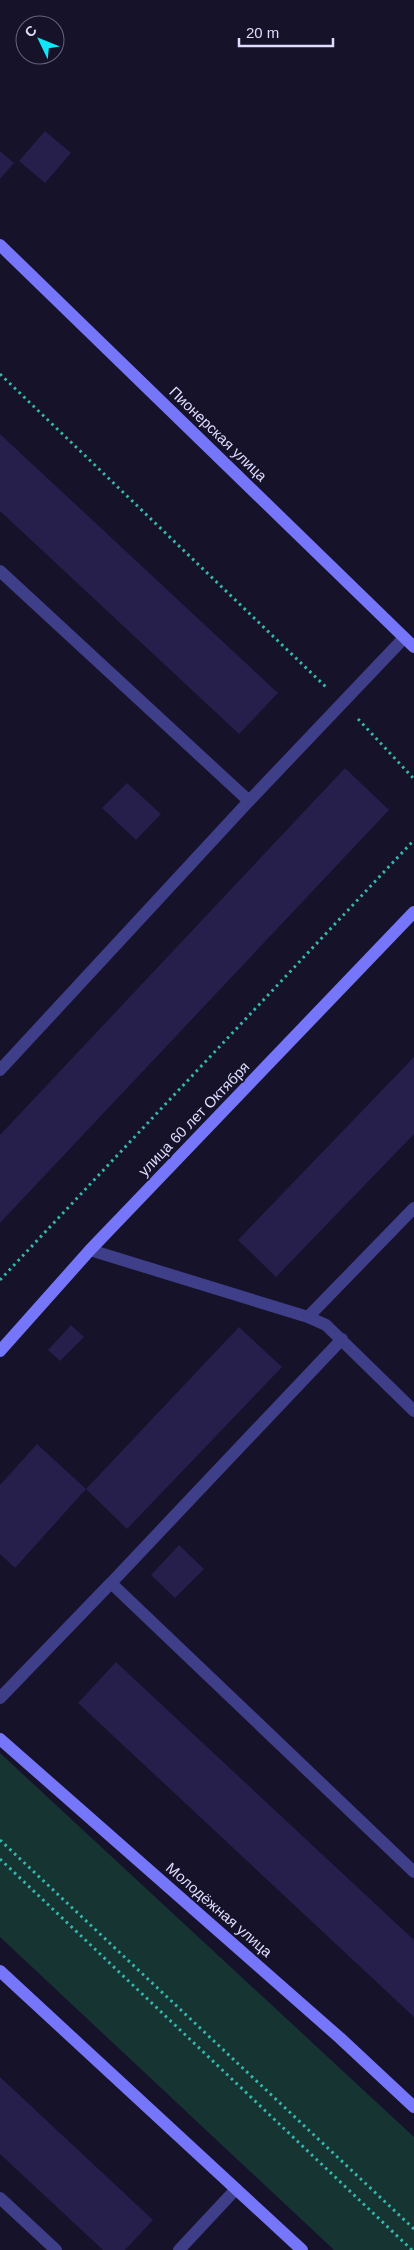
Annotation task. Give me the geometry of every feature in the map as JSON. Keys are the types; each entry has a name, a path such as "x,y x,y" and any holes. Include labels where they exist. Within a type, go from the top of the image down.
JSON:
{"street":[{"name":"Пионерская улица","path":"0,245 414,647"},
{"path":"0,571 249,801"},
{"path":"0,1070 249,801 404,638"},
{"name":"улица 60 лет Октября","path":"0,1351 90,1250 414,912"},
{"path":"308,1317 414,1208"},
{"path":"90,1250 308,1317 326,1325 414,1411"},
{"path":"0,1698 342,1339"},
{"path":"111,1582 414,1872"},
{"name":"Молодёжная улица","path":"0,1739 340,2038 414,2108"},
{"path":"0,1972 302,2250"},
{"path":"179,2250 236,2189"},
{"path":"0,2198 56,2250"}],"path":[{"path":"0,374 342,702 414,779"},
{"path":"0,1280 414,840"},
{"path":"0,1840 414,2230"},
{"path":"0,1859 412,2250"}],"green space":[{"path":"0,1753 414,2137 414,2250 334,2250 0,1937"}],"building":[{"path":"45,131 71,153 45,183 19,161"},
{"path":"0,151 14,163 0,179"},
{"path":"0,434 278,693 239,734 0,511"},
{"path":"345,768 389,810 0,1223 0,1135"},
{"path":"127,783 161,814 136,840 102,808"},
{"path":"414,1057 414,1134 276,1277 238,1240"},
{"path":"71,1325 84,1337 60,1361 48,1350"},
{"path":"239,1327 282,1367 127,1529 86,1489"},
{"path":"37,1444 86,1489 15,1568 0,1554 0,1485"},
{"path":"179,1545 204,1569 175,1598 151,1575"},
{"path":"116,1662 414,1940 414,2017 78,1703"},
{"path":"0,2077 153,2220 125,2250 103,2250 0,2154"}]}
